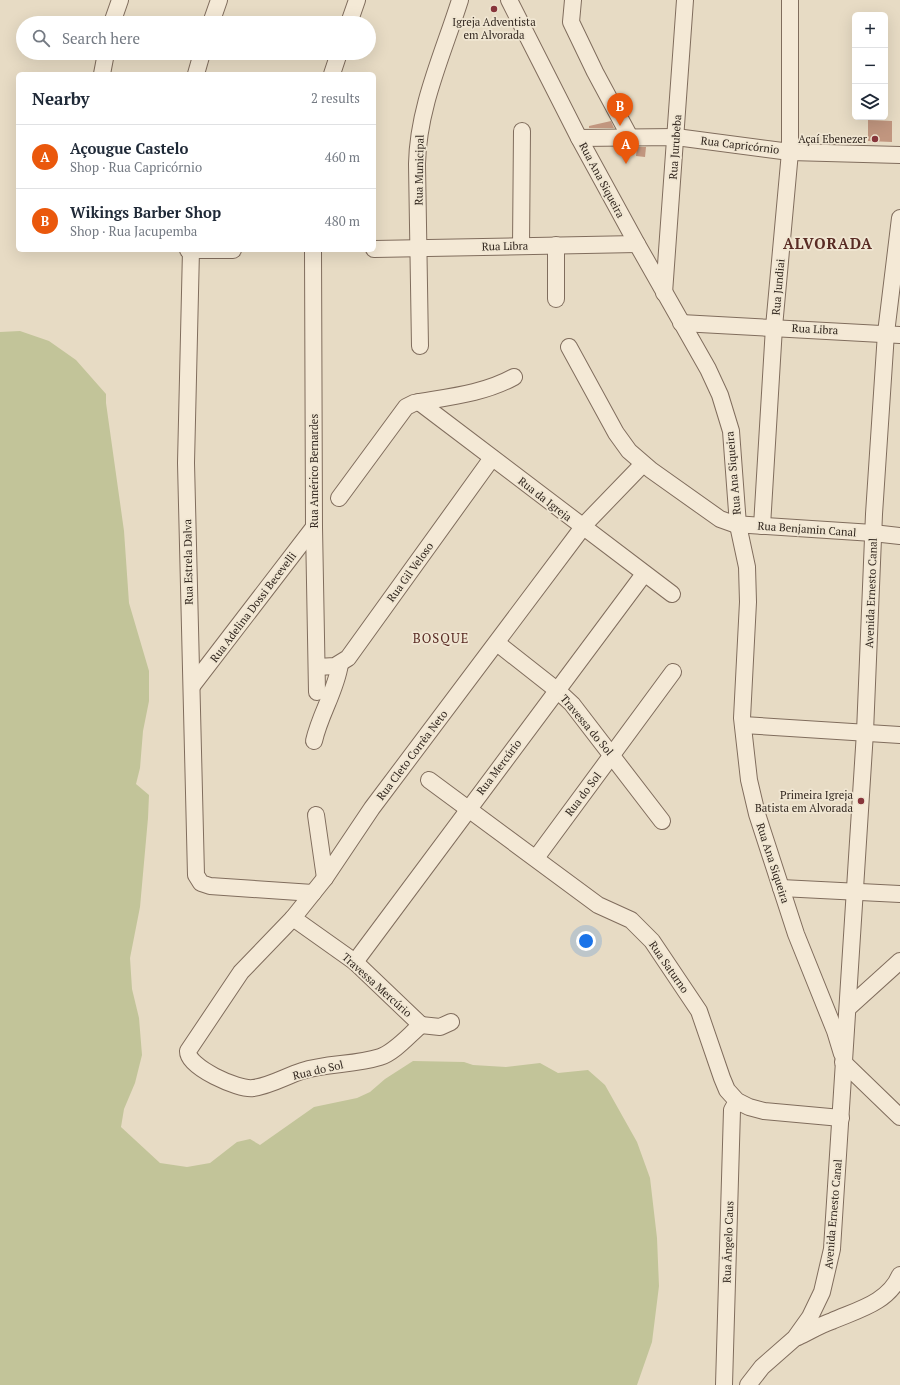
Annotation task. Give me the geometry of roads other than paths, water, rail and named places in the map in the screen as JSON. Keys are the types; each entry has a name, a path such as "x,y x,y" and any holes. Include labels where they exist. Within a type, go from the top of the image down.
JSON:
{"street":[{"path":"114,16 120,0"},
{"path":"213,16 218,0"},
{"path":"351,16 357,0"},
{"name":"Rua Municipal","path":"420,346 418,135 423,111 460,0"},
{"name":"Rua Ana Siqueira","path":"509,0 636,244 708,369 720,395 730,430 738,524 746,557 749,591 743,725 746,763 750,786 796,934 816,987 832,1001"},
{"path":"573,0 571,22 595,72 631,139"},
{"name":"Rua Jurubeba","path":"664,293 685,0"},
{"name":"Rua Jundiai","path":"762,526 774,327 790,152 790,0"},
{"path":"102,72 105,60"},
{"path":"197,72 200,60"},
{"path":"333,72 337,60"},
{"path":"521,246 522,131"},
{"name":"Rua Capricórnio","path":"580,138 631,139 676,137 790,152 900,155"},
{"name":"Avenida Ernesto Canal","path":"795,1338 816,1306 830,1264 844,1081 865,732 873,533 893,334 900,218"},
{"name":"Rua Libra","path":"376,249 636,244"},
{"path":"556,245 556,299"},
{"name":"Rua Estrela Dalva","path":"190,252 186,463 196,875 201,883 210,886 312,893"},
{"name":"Rua Américo Bernardes","path":"313,252 314,527 317,692"},
{"name":"Rua Libra","path":"681,324 774,327 893,334"},
{"name":"Rua Benjamin Canal","path":"569,347 616,433 629,451 643,464 720,519 730,524 900,536"},
{"path":"339,498 403,409 409,404 478,391 497,385 514,376"},
{"name":"Rua da Igreja","path":"419,402 583,528 672,594"},
{"name":"Rua Gil Veloso","path":"340,664 351,654 492,458"},
{"name":"Rua Cleto Corrêa Neto","path":"188,1051 241,972 293,918 325,878 372,808 583,528 643,464"},
{"name":"Rua Adelina Dossi Becevelli","path":"192,686 314,527"},
{"name":"Rua Mercúrio","path":"355,962 644,574"},
{"name":"Travessa do Sol","path":"497,644 558,691 572,704 662,821"},
{"path":"314,741 320,721 337,680 340,664 317,667"},
{"name":"Rua do Sol","path":"536,858 673,672"},
{"path":"743,725 900,735"},
{"name":"Rua Saturno","path":"429,780 598,904 631,920 652,941 699,1011 727,1090 737,1101"},
{"path":"316,815 325,878"},
{"path":"781,888 900,894"},
{"name":"Travessa Mercúrio","path":"293,918 355,962 421,1025"},
{"path":"832,1001 830,1016 839,1018 900,961"},
{"name":"Avenida Ernesto Canal","path":"844,1063 832,1001 844,989 850,968"},
{"path":"421,1025 440,1027 451,1022"},
{"name":"Rua do Sol","path":"188,1051 188,1056 192,1061 213,1075 241,1088 253,1088 302,1071 381,1057 421,1025"},
{"path":"844,1063 900,1117"},
{"path":"737,1101 764,1111 841,1118"},
{"name":"Rua Ângelo Caus","path":"724,1385 732,1110 737,1101"},
{"path":"748,1385 762,1367 795,1338 831,1321 868,1307 883,1297 900,1275"}],"place":[{"name":"Igreja Adventista em Alvorada","path":"494,9"},
{"name":"Wikings Barber Shop","path":"620,126"},
{"name":"Açaí Ebenezer","path":"875,139"},
{"name":"Açougue Castelo","path":"626,164"},
{"name":"Primeira Igreja Batista em Alvorada","path":"861,801"}],"district":[{"name":"ALVORADA","path":"828,243"},
{"name":"BOSQUE","path":"441,638"}]}
